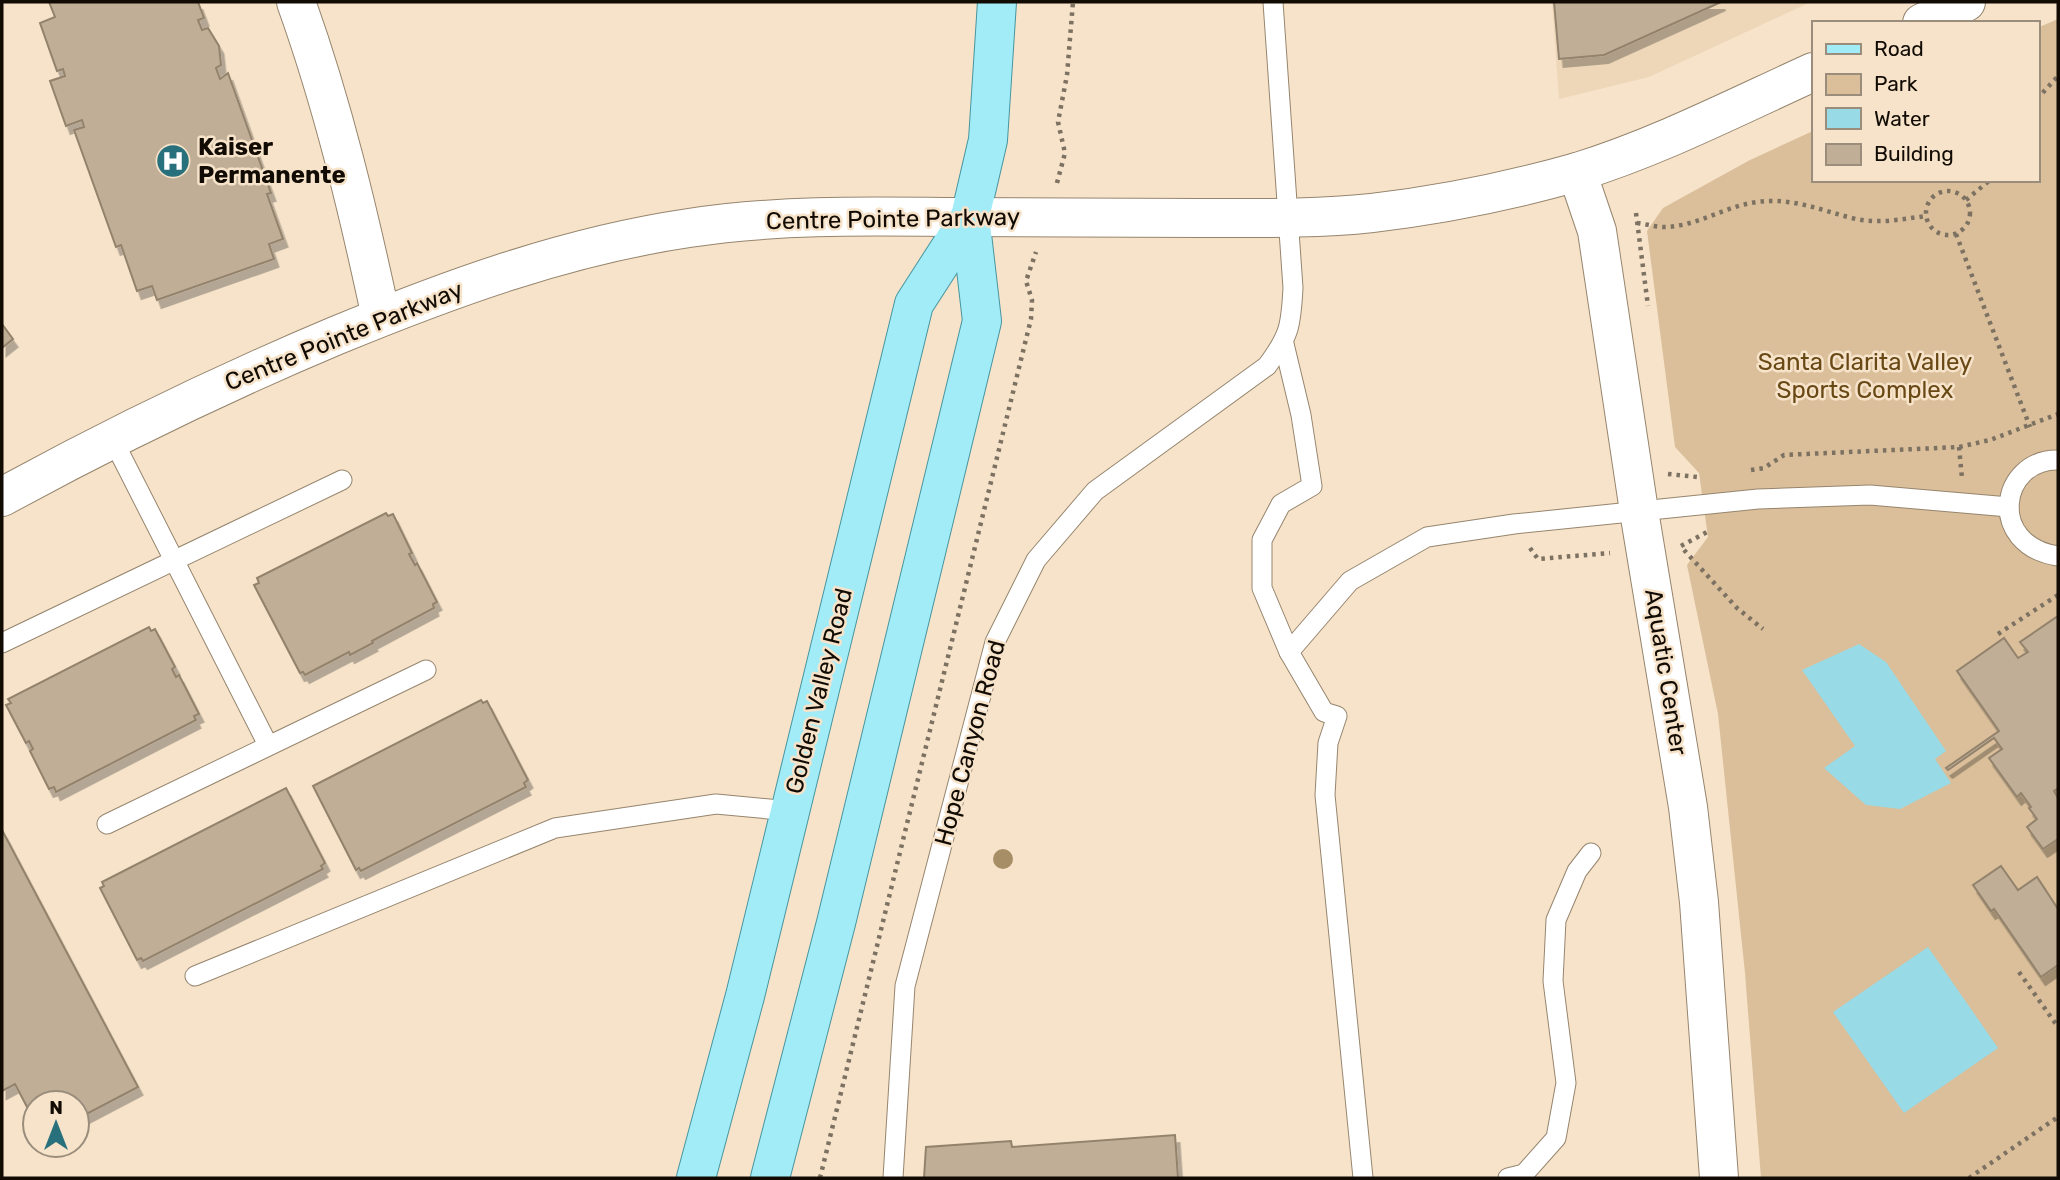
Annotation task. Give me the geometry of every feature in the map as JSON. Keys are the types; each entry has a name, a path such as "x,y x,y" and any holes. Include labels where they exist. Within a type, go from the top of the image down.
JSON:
{"main road":[{"name":"Golden Valley Road","path":"696,1178 745,996 914,304 970,217 988,140 997,2"},
{"name":"Golden Valley Road","path":"770,1178 836,923 982,321 970,217"}],"street":[{"path":"296,2 336,124 381,317"},
{"path":"1926,21 1966,2"},
{"name":"Centre Pointe Parkway","path":"2,497 112,438 267,365 381,317 530,264 608,243 688,228 768,219 848,216 1288,218 1368,214 1452,202 1577,172 1637,150 1812,72"},
{"name":"Aquatic Center","path":"1577,172 1597,231 1639,511 1663,548 1699,902 1719,1178"}],"lane":[{"name":"Hope Canyon Road","path":"893,1178 905,986 995,642 1036,560 1095,491 1268,366 1284,344 1291,326 1293,288 1273,2"},
{"path":"1284,344 1301,415 1312,486 1281,504 1262,540 1262,588 1289,652 1324,712 1337,716 1328,743 1325,795 1368,1177"},
{"path":"112,438 268,745"},
{"path":"2058,460 2040,462 2028,470 2014,487 2009,508 2011,523 2018,536 2029,547 2043,554 2058,556"},
{"path":"2,643 342,480"},
{"path":"1289,652 1350,581 1427,537 1514,524 1758,499 1870,495 2009,508"},
{"path":"107,824 426,670"},
{"path":"195,976 555,828 716,804 790,811"},
{"path":"1508,1178 1524,1174 1556,1139 1566,1083 1553,981 1556,920 1577,871 1591,853"}],"path":[{"path":"820,1178 1028,332 1032,300 1026,281 1065,153 1058,122 1067,75 1073,2"},
{"path":"2039,97 2058,76"},
{"path":"1966,200 1988,182"},
{"path":"1940,192 1954,192 1966,200 1969,207 1968,221 1956,233 1938,233 1927,223 1926,216 1928,202 1940,192"},
{"path":"1637,223 1664,227 1692,222 1726,209 1757,202 1785,200 1856,219 1878,222 1926,216"},
{"path":"1956,233 2029,427"},
{"path":"1750,470 1764,468 1784,455 1959,447 2029,427 2058,414"},
{"path":"1668,474 1705,477"},
{"path":"1514,524 1538,559 1663,548 1710,530"},
{"path":"1663,548 1763,629"},
{"path":"1998,634 2058,595"},
{"path":"2019,972 2058,1027"},
{"path":"1969,1178 2058,1116"}],"shaded area":[{"path":"1552,2 1811,2 1649,77 1559,99"}],"green space":[{"name":"Santa Clarita Valley Sports Complex","path":"2058,19 2058,1178 1761,1178 1745,973 1718,714 1687,565 1708,537 1699,473 1675,447 1647,231 1663,208 1750,160 1812,131 1812,182 2039,182 2039,27"}],"water":[{"path":"1859,644 1886,662 1946,751 1935,759 1951,783 1900,809 1866,805 1824,768 1855,746 1802,670"},
{"path":"1928,947 1998,1048 1904,1113 1833,1012"}],"building":[{"name":"Kaiser Permanente","path":"49,2 198,2 204,18 198,20 202,30 208,28 219,46 221,65 216,68 220,79 228,73 271,193 267,194 283,239 269,244 274,259 157,300 152,286 137,291 121,245 116,247 74,130 84,127 82,120 66,126 50,81 65,76 63,69 57,71 40,23 55,17"},
{"path":"1554,2 1721,2 1604,55 1559,59"},
{"path":"2,324 13,339 2,348"},
{"path":"386,513 388,516 393,514 412,553 409,554 415,565 417,563 437,602 433,604 434,608 350,655 349,652 305,675 300,673 254,585 259,583 257,578"},
{"path":"2058,616 2058,788 2054,791 2058,798 2058,839 2043,849 2027,827 2037,819 2029,808 2031,807 2021,793 2017,797 1989,758 2002,749 1994,738 1948,770 1946,768 1999,731 1957,671 2004,638 2018,658 2028,652 2020,642"},
{"path":"149,627 151,631 155,629 175,667 172,669 176,677 179,675 199,714 194,716 196,720 56,792 54,787 49,789 30,751 33,749 29,741 26,743 6,705 11,703 8,699"},
{"path":"481,700 483,703 487,701 528,780 524,783 526,787 361,871 359,868 356,870 313,786"},
{"path":"286,788 325,863 321,866 323,869 143,961 141,958 137,960 100,888 104,886 102,882"},
{"path":"2,830 138,1087 91,1112 91,1089 21,1089 21,1095 15,1084 2,1091"},
{"path":"2001,866 2018,890 2037,877 2058,909 2058,965 2041,977 1994,909 1991,911 1973,885"},
{"path":"1175,1135 1178,1178 924,1178 926,1147 1011,1141 1012,1147"}],"place":[{"name":"Kaiser Permanente","path":"173,161"}]}
